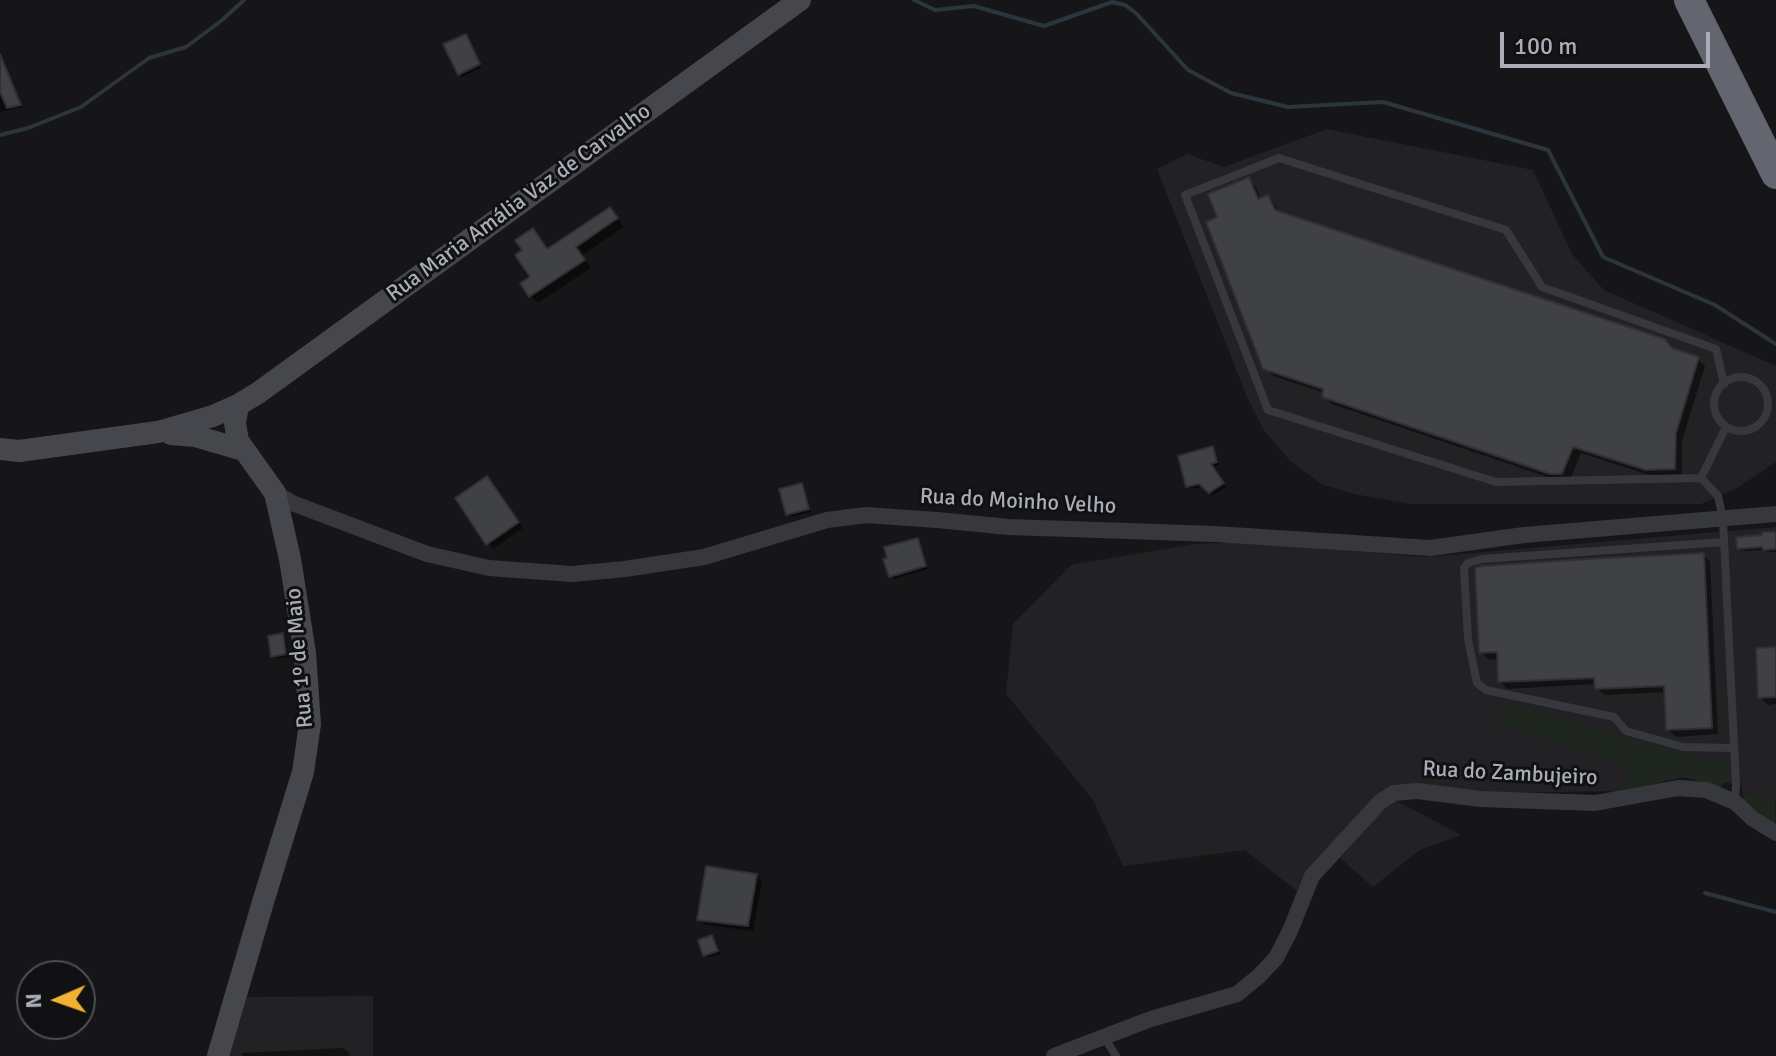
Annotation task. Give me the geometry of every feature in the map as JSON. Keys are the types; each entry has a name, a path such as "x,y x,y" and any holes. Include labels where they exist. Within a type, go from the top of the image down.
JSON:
{"highway":[{"path":"1689,0 1776,174"},
{"path":"1709,0 1747,79 1776,151"}],"street":[{"name":"Rua Maria Amália Vaz de Carvalho","path":"158,432 213,416 258,393 800,0"},
{"name":"Rua 1º de Maio","path":"218,1056 303,772 310,724 305,653 290,559 275,493 243,450 235,432 238,405"},
{"path":"0,449 19,451 158,432 195,436 243,450"},
{"name":"Rua do Moinho Velho","path":"275,493 292,503 427,554 489,568 572,574 704,557 827,520 866,515 1009,527 1216,534 1430,548 1524,535 1776,514"},
{"name":"Rua do Zambujeiro","path":"1054,1056 1151,1019 1237,994 1276,958 1312,876 1380,802 1394,793 1417,791 1481,799 1595,803 1678,788 1706,790 1735,802 1753,819 1776,833"}],"lane":[{"path":"1724,384 1716,349 1542,287 1506,230 1279,158 1185,195 1268,410 1496,482 1701,478 1718,496 1723,519 1735,802"},
{"path":"1743,377 1761,385 1768,403 1762,422 1745,431 1726,427 1715,411 1714,401 1718,391 1724,384 1743,377"},
{"path":"1701,478 1726,427"},
{"path":"1724,542 1482,559 1468,563 1464,568 1468,639 1477,683 1486,690 1614,717 1626,731 1683,747 1734,748"},
{"path":"1103,1037 1116,1056"}],"shaded area":[{"path":"1327,129 1533,170 1572,254 1604,290 1776,366 1776,462 1739,487 1701,504 1412,504 1323,485 1290,461 1263,429 1247,397 1157,169 1187,154 1224,167"},
{"path":"1776,527 1776,806 1774,797 1742,793 1742,786 1725,782 1720,788 1684,777 1622,791 1486,793 1397,787 1375,796 1298,892 1245,850 1123,866 1093,800 1006,694 1013,624 1071,565 1195,544 1246,542 1425,557"},
{"path":"1507,703 1728,765 1725,782 1720,788 1684,777 1622,791 1631,765 1498,724"},
{"path":"1742,793 1775,797 1776,828 1744,800"},
{"path":"1397,801 1461,835 1420,850 1373,887 1340,858 1386,806"},
{"path":"373,996 373,1056 229,1056 246,997"}],"building":[{"path":"466,34 480,64 458,75 443,44"},
{"path":"0,54 21,105 7,108 0,92"},
{"path":"1249,177 1258,199 1268,195 1275,210 1665,339 1672,348 1699,357 1676,433 1675,469 1646,470 1573,447 1562,474 1550,474 1322,397 1323,389 1263,369 1206,222 1217,217 1208,194"},
{"path":"610,207 618,218 576,247 585,260 529,297 520,283 530,277 515,255 522,250 515,240 533,228 547,249"},
{"path":"1213,446 1217,462 1211,464 1224,483 1209,493 1199,484 1186,487 1178,456"},
{"path":"487,476 519,522 486,545 455,498"},
{"path":"802,483 809,509 786,515 779,489"},
{"path":"1762,532 1776,532 1776,549 1737,549 1736,537 1762,535"},
{"path":"918,538 926,566 889,577 883,559 887,558 884,547"},
{"path":"1704,553 1712,728 1666,730 1664,686 1595,689 1594,678 1498,682 1497,652 1479,653 1475,568"},
{"path":"283,633 286,654 271,657 268,636"},
{"path":"1776,647 1776,697 1758,698 1756,648"},
{"path":"706,866 757,874 748,926 697,920"},
{"path":"712,935 718,951 703,956 698,940"}],"waterway":[{"path":"0,135 28,128 81,107 149,58 186,47 244,0"},
{"path":"914,0 935,10 974,6 1044,26 1112,2 1125,5 1188,70 1231,93 1288,107 1383,102 1548,150 1603,257 1715,305 1776,344"},
{"path":"1705,893 1776,912"}]}
